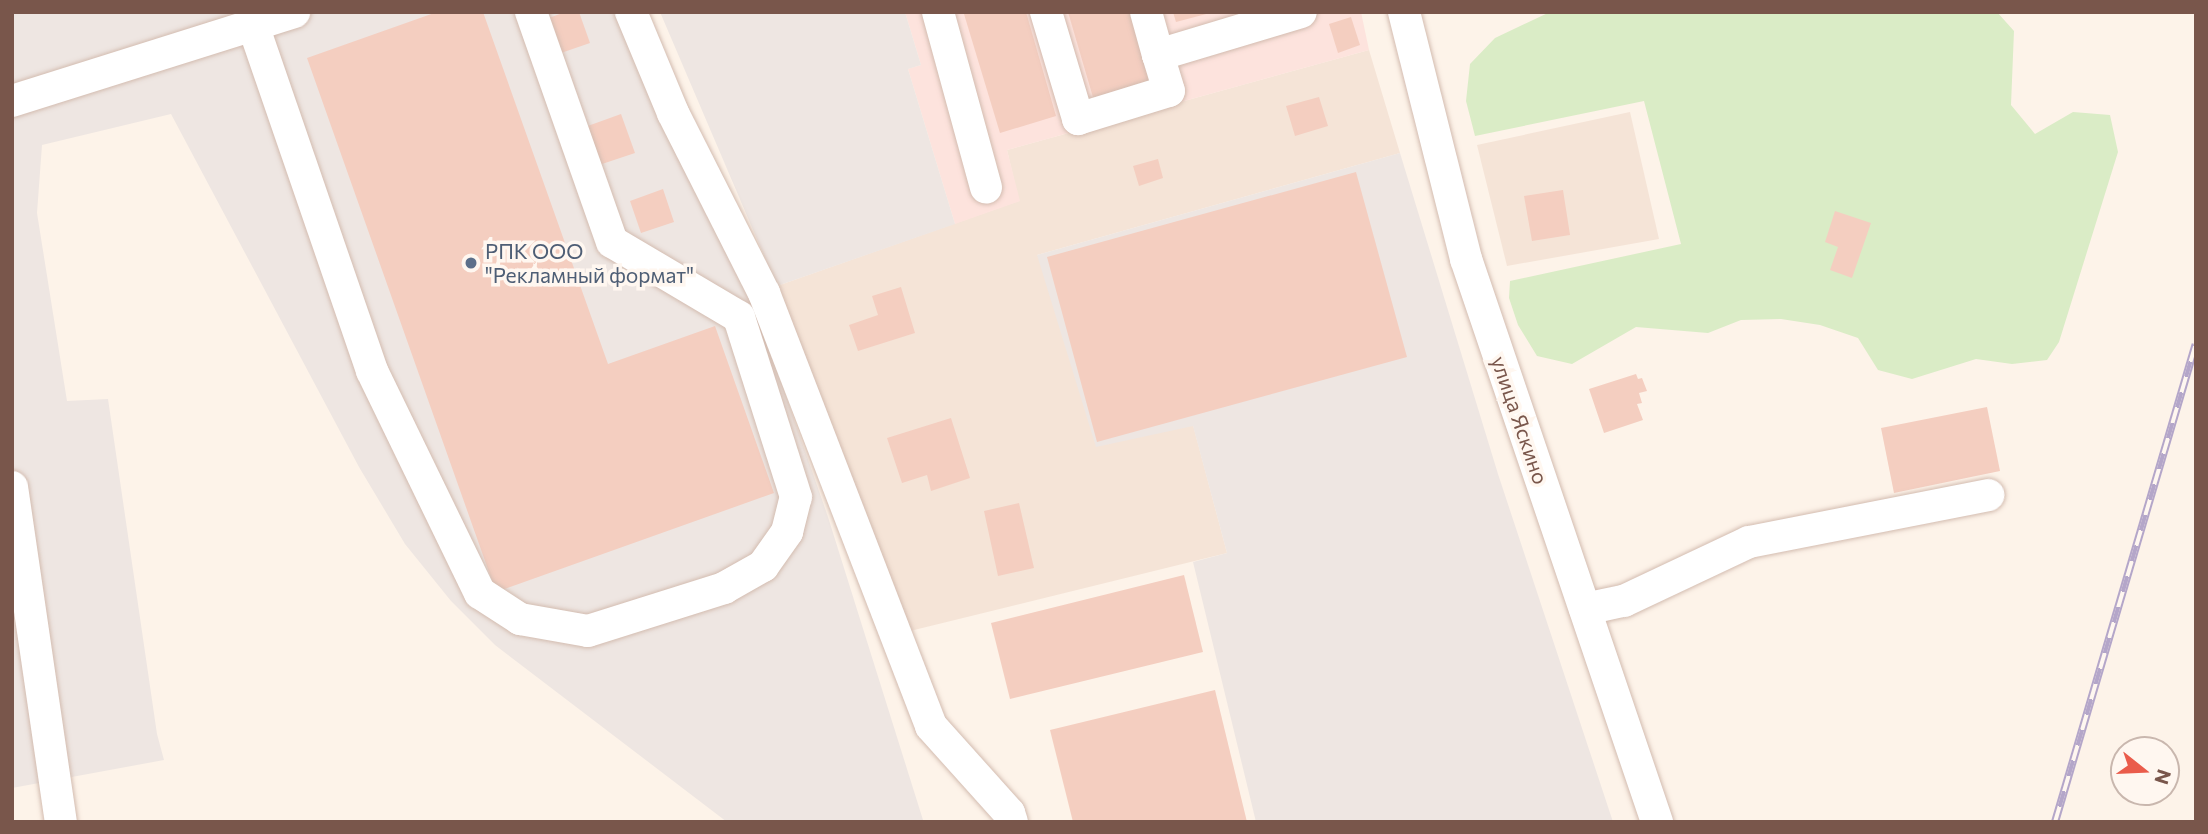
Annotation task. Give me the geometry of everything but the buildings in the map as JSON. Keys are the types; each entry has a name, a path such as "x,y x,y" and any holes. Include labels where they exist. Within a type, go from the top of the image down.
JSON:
{"street":[{"path":"12,101 294,12"},
{"path":"253,25 372,371 480,593 520,619 589,631 724,588 762,566 787,532 796,497 739,317 612,242 530,12"},
{"path":"631,12 673,113 764,293 931,726 1009,813 1012,822"},
{"path":"938,12 986,188"},
{"path":"1046,12 1078,119 1169,91 1146,12"},
{"path":"1158,55 1301,12"},
{"name":"улица Яскино","path":"1404,12 1466,259 1657,822"},
{"path":"12,487 61,822"},
{"path":"1585,609 1624,601 1749,542 1988,495"}],"shaded area":[{"path":"12,12 616,12 666,134 757,313 828,517 923,820 727,822 495,645 451,601 405,544 359,467 171,114 42,145 37,213 67,401 108,399 157,734 164,760 12,788"},
{"path":"660,12 905,12 921,65 908,69 955,224 777,286"},
{"path":"905,12 1361,12 1369,50 1007,150 1020,201 955,224 908,69 921,65"},
{"path":"1369,50 1400,153 1037,255 1193,425 1227,553 910,631 777,286 1019,201 1007,150"},
{"path":"1630,112 1659,239 1507,266 1477,145"},
{"path":"1400,153 1498,474 1613,822 1256,822 1193,562 1227,553 1193,426 1096,447 1037,255"}],"green space":[{"path":"1550,12 1997,12 2014,31 2011,105 2035,134 2073,112 2110,115 2118,152 2059,342 2047,360 2012,364 1976,359 1912,379 1878,370 1858,338 1820,325 1781,319 1741,320 1708,333 1636,327 1572,364 1537,356 1518,325 1509,298 1510,281 1681,244 1644,101 1475,136 1466,101 1470,64 1495,38"}],"railway":[{"path":"2055,822 2196,344"}],"place":[{"name":"РПК ООО \"Рекламный формат\"","path":"471,263"}]}
